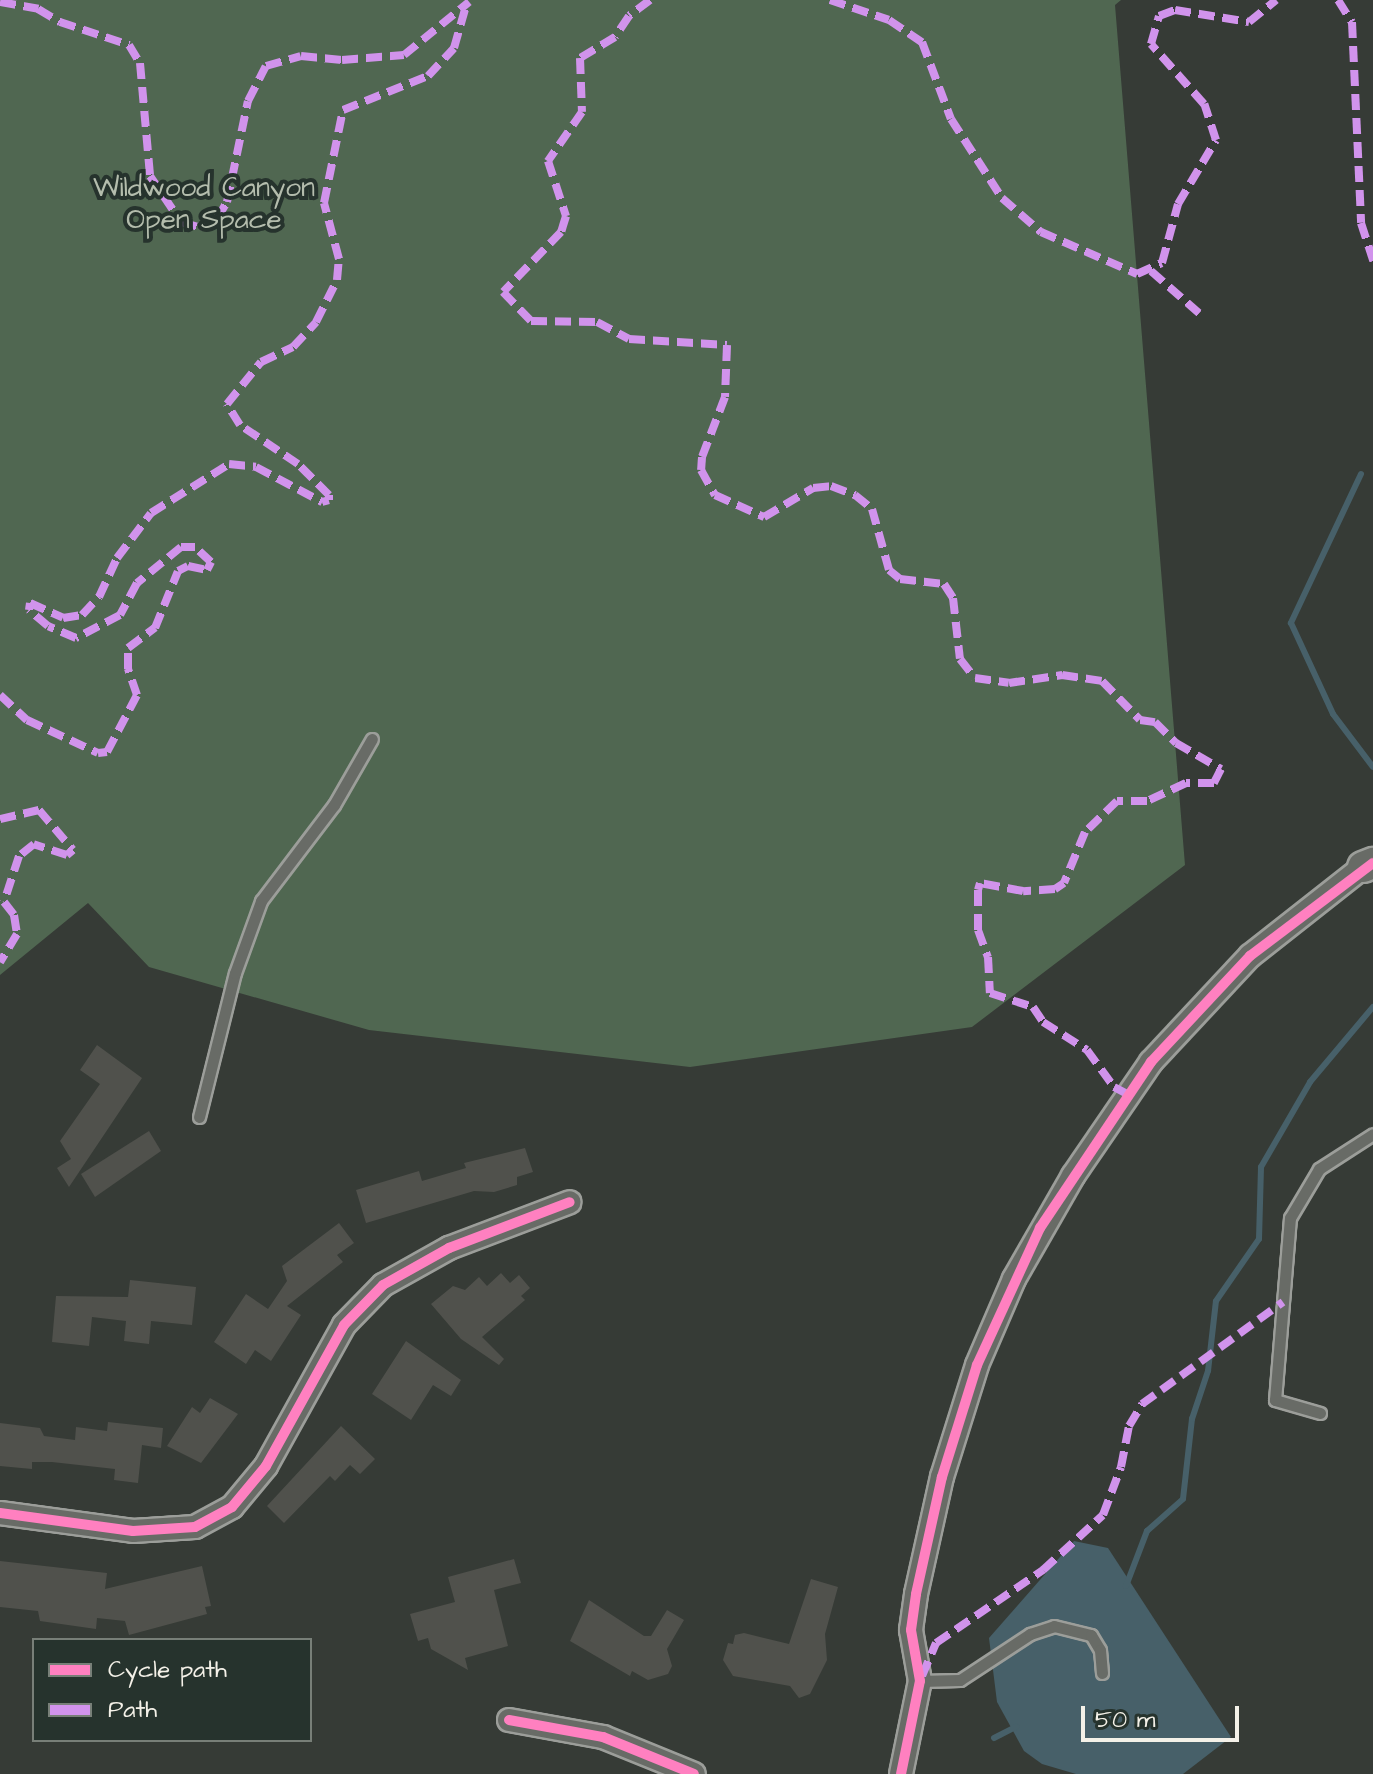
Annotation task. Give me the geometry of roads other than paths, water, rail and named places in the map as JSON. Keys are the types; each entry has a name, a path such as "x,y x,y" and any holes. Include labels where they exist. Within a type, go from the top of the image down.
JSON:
{"street":[{"path":"901,1774 920,1681 911,1630 942,1477 977,1365 1040,1228 1151,1062 1250,956 1368,865"},
{"path":"0,1513 133,1531 195,1527 232,1507 266,1466 344,1325 383,1285 449,1248 570,1202"},
{"path":"509,1720 603,1737 694,1774"}],"lane":[{"path":"199,1117 235,973 261,901 334,805 372,739"},
{"path":"1320,1413 1275,1400 1281,1371 1290,1218 1319,1169 1373,1134"},
{"path":"920,1681 960,1680 1030,1634 1054,1626 1091,1635 1100,1650 1102,1673"}],"water":[{"path":"1074,1541 1108,1548 1231,1737 1183,1774 1076,1774 1042,1764 1024,1751 997,1702 989,1638"}],"waterway":[{"path":"1361,474 1291,623 1333,714 1373,767"},
{"path":"1126,1586 1147,1531 1183,1499 1192,1419 1208,1371 1216,1301 1259,1239 1261,1167 1310,1082 1373,1007"},
{"path":"994,1738 1016,1727"}],"park label":[{"name":"Wildwood Canyon Open Space","path":"204,204"}]}
